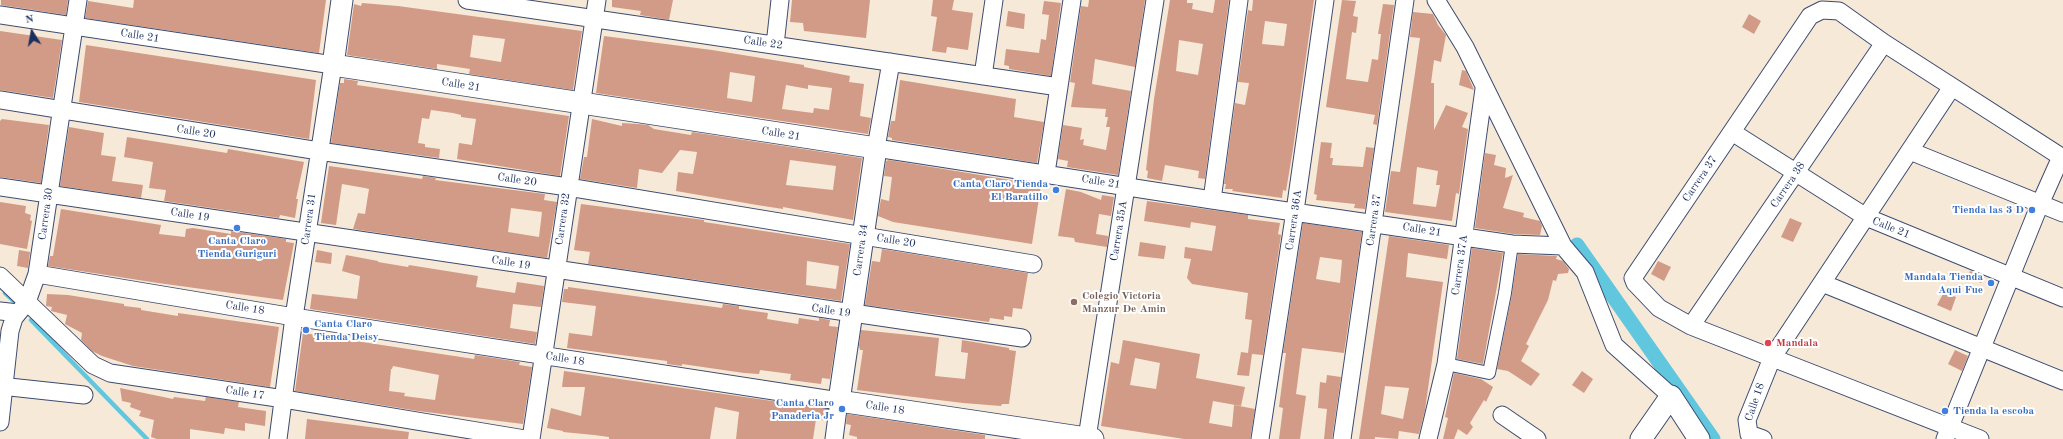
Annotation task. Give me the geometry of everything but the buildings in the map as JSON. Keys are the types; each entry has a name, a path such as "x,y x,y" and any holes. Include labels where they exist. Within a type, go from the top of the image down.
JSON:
{"street":[{"name":"Carrera 30","path":"0,422 1,386 10,331 38,274 78,0"},
{"name":"Carrera 31","path":"278,439 294,316 342,0"},
{"name":"Calle 22","path":"467,0 510,3 594,18 1059,87"},
{"name":"Carrera 32","path":"531,439 580,103 597,0"},
{"path":"775,45 780,0"},
{"path":"983,76 994,0"},
{"path":"1046,173 1072,0"},
{"name":"Carrera 35A","path":"1090,439 1126,186 1155,0"},
{"path":"1212,200 1239,0"},
{"name":"Carrera 36A","path":"1260,439 1295,211 1325,0"},
{"name":"Carrera 37","path":"1342,439 1405,0"},
{"path":"1436,0 1465,47 1484,89 1563,246 1585,272 1614,345 1671,396 1699,439"},
{"name":"Carrera 37","path":"1691,326 1659,308 1635,283 1633,278 1810,16 1822,10 1838,11 1884,43"},
{"name":"Calle 21","path":"0,15 1046,173 1212,200 1512,244 1563,246"},
{"path":"1884,43 2062,158 2040,204 1948,432"},
{"name":"Carrera 38","path":"1691,326 1884,43"},
{"name":"Carrera 34","path":"834,439 876,148 891,62"},
{"name":"Calle 18","path":"1755,437 1747,420 1772,358 1952,87"},
{"name":"Carrera 37A","path":"1428,439 1446,364 1484,89"},
{"name":"Calle 20","path":"0,100 319,151 568,187 1033,264"},
{"name":"Calle 21","path":"1732,132 1866,217 2063,298"},
{"path":"1910,151 2063,213"},
{"name":"Calle 19","path":"0,187 1022,338"},
{"path":"1446,364 1489,373 1505,293 1512,244"},
{"name":"Calle 18","path":"38,274 543,356 1090,439"},
{"name":"Calle 17","path":"0,276 22,308 93,365 110,373 284,399 526,439"},
{"path":"1822,283 2063,381"},
{"path":"0,311 22,308"},
{"path":"1691,326 1772,358 1948,432 1980,439"},
{"path":"1,386 84,395"},
{"path":"1641,439 1671,396"},
{"path":"1502,415 1537,439"}],"waterway":[{"path":"1577,245 1713,439"},
{"path":"5,293 16,303"},
{"path":"31,320 147,439"}],"place":[{"name":"Canta Claro Tienda El Baratillo","path":"1056,190"},
{"name":"Tienda las 3 D","path":"2032,210"},
{"name":"Canta Claro Tienda Guriguri","path":"237,228"},
{"name":"Mandala Tienda Aqui Fue","path":"1991,283"},
{"name":"Colegio Victoria Manzur De Amin","path":"1074,302"},
{"name":"Canta Claro Tienda Deisy","path":"306,330"},
{"name":"Mandala","path":"1768,343"},
{"name":"Canta Claro Panaderia Jr","path":"842,409"},
{"name":"Tienda la escoba","path":"1945,411"}]}
